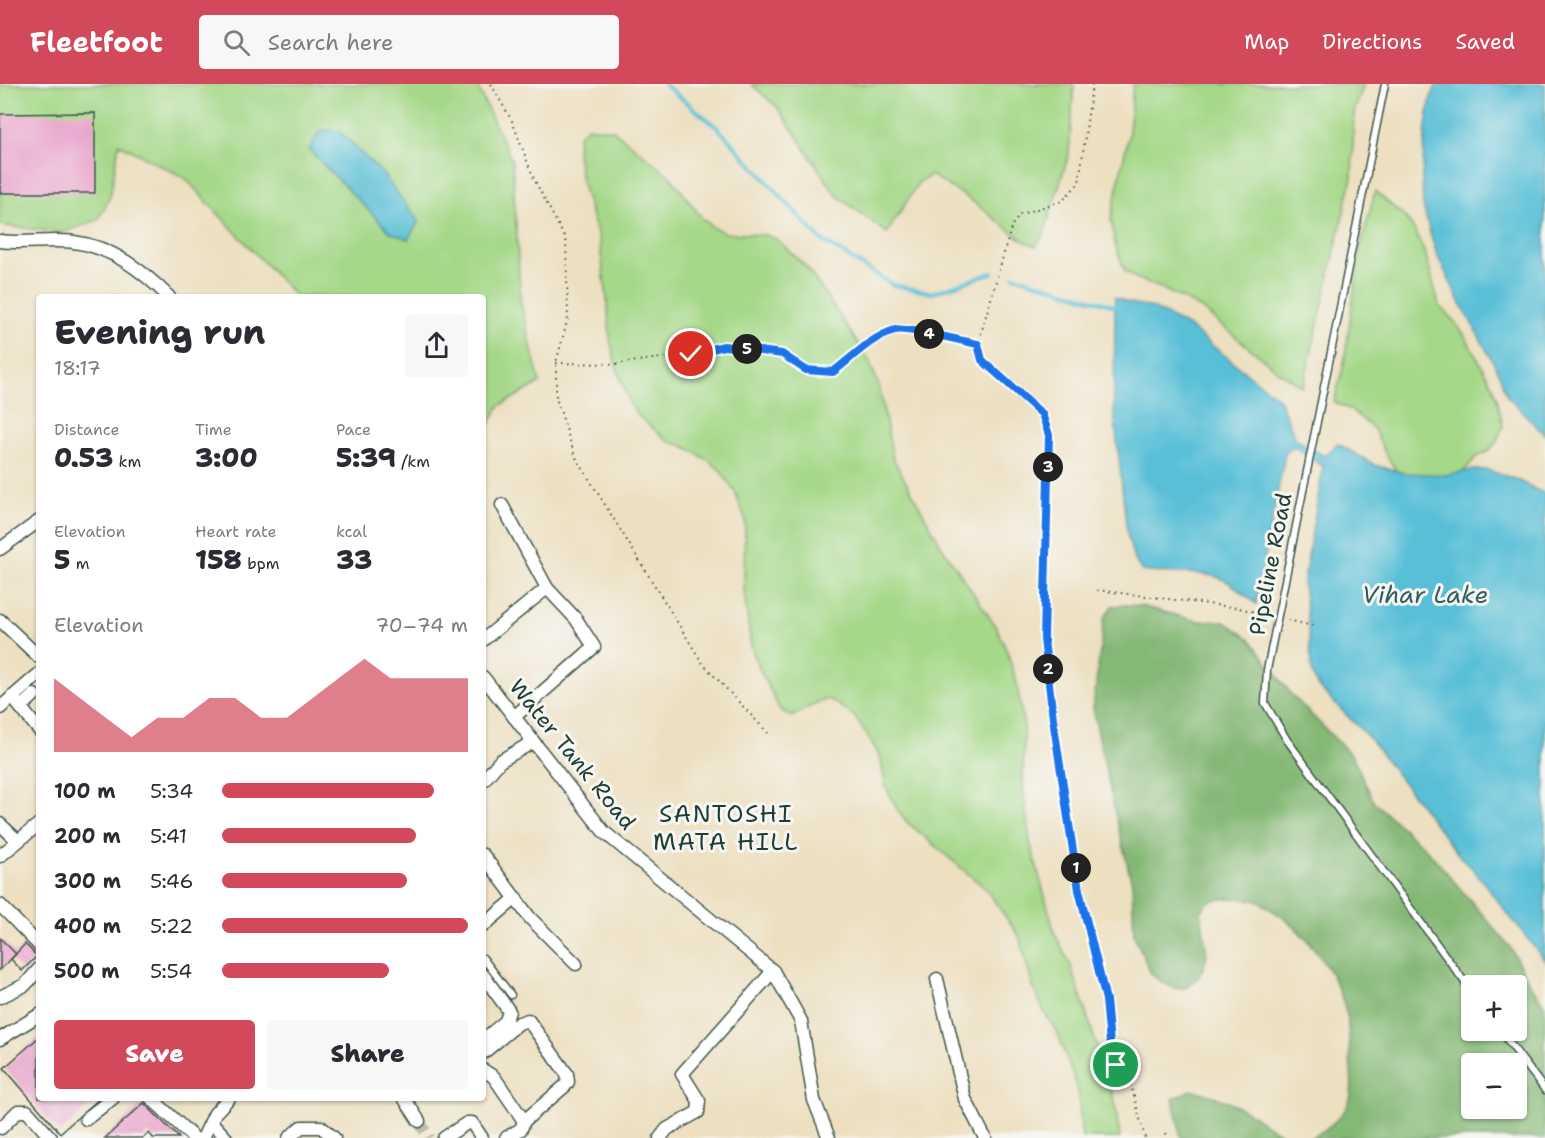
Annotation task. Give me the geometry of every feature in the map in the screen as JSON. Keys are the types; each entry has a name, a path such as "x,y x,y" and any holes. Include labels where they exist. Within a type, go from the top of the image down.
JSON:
{"street":[{"path":"0,241 75,242 116,254 165,294"},
{"path":"502,505 547,588 576,619 594,647 514,717"},
{"path":"0,549 36,523"},
{"path":"486,638 547,588"},
{"path":"0,620 36,654"},
{"path":"17,702 36,678"},
{"name":"Water Tank Road","path":"486,681 604,832 774,971 801,1021 814,1100 829,1138"},
{"path":"0,708 34,694"},
{"path":"17,702 36,726"},
{"path":"486,777 500,761 533,742"},
{"path":"0,824 18,841"},
{"path":"0,856 36,826"},
{"path":"486,859 530,918 576,964"},
{"path":"486,923 516,898"},
{"path":"0,905 36,942"},
{"path":"660,1138 667,1129 698,1113 699,1101 682,1074 774,971"},
{"path":"0,997 26,985 36,973"},
{"path":"486,979 509,1011 506,1021 486,1038"},
{"path":"937,979 965,1099 985,1138"},
{"path":"0,1039 36,1017"},
{"path":"486,1050 519,1023 528,1020 567,1074 568,1082 565,1086 524,1121 521,1129 506,1138"},
{"path":"486,1072 494,1077 524,1121"},
{"path":"86,1119 108,1101"},
{"path":"154,1101 195,1138"},
{"path":"203,1138 215,1113 226,1101"},
{"path":"406,1101 419,1121"},
{"path":"0,1128 18,1112 27,1111 51,1138"},
{"path":"211,1122 226,1138"},
{"path":"444,1138 467,1123 472,1123 482,1138"},
{"path":"289,1138 301,1127 321,1127 333,1138"}],"lane":[{"name":"Pipeline Road","path":"1385,84 1267,670 1265,703 1294,750 1461,977"},
{"path":"486,962 511,995"},
{"path":"1508,1041 1545,1090"}],"path":[{"path":"491,84 512,121 534,179 566,240 568,318 555,363 556,398 575,456 703,664 768,733"},
{"path":"1092,84 1079,183 1062,201 1021,214 1012,225 978,344 982,360 1042,414 1049,435 1044,639 1053,719 1079,890 1106,1000 1111,1054 1131,1085 1145,1138"},
{"path":"555,363 615,364 691,354 724,346 782,354 806,370 833,372 872,340 897,329 978,344"},
{"path":"1097,590 1239,608 1267,615"},
{"path":"1288,620 1313,626"},
{"path":"1166,1133 1168,1138"}],"green space":[{"path":"0,84 476,84 512,161 521,305 540,383 499,406 486,431 486,294 293,294 185,178 119,144 110,197 98,220 62,233 0,225"},
{"path":"751,84 1074,84 1069,154 1044,234 1036,246 1024,241 968,198 931,175 919,182 887,233 836,195 778,108"},
{"path":"1133,84 1364,84 1354,112 1352,178 1303,387 1279,372 1200,308 1125,271 1115,245 1111,218 1129,133"},
{"path":"588,127 613,130 670,176 702,218 713,227 725,233 766,235 778,240 808,269 868,358 879,386 893,458 942,547 997,628 1008,654 1017,684 1024,728 1023,788 1030,842 1055,934 1071,966 1115,1102 1120,1138 1082,1138 1078,1090 1058,1034 1044,1012 1033,987 1019,936 986,889 907,822 898,811 886,787 876,749 854,716 829,699 816,703 792,717 780,710 751,647 744,590 745,518 735,492 719,469 708,460 684,446 669,442 637,415 630,404 616,366 610,339 599,239 581,181 577,152 578,136"},
{"path":"1375,191 1407,219 1415,231 1426,256 1439,305 1463,333 1493,386 1497,399 1503,426 1496,443 1487,452 1476,457 1452,486 1407,488 1385,453 1374,429 1351,410 1334,402 1344,364 1360,249"},
{"path":"1127,605 1141,606 1198,621 1224,621 1250,639 1292,695 1353,757 1374,802 1430,853 1510,947 1525,975 1461,975 1461,1041 1527,1041 1527,979 1545,1006 1545,1138 1310,1138 1332,1124 1345,1110 1350,1100 1352,1088 1346,1011 1332,976 1315,949 1294,926 1258,902 1232,898 1207,902 1201,913 1207,955 1204,967 1197,979 1186,988 1174,988 1151,974 1134,935 1132,884 1093,709 1104,618 1112,606"},
{"path":"1191,1090 1232,1104 1289,1138 1181,1138 1173,1099"}],"water":[{"path":"1437,84 1545,84 1545,435 1507,396 1498,371 1437,255 1429,230 1423,205 1422,177 1426,125 1431,97"},
{"path":"320,130 339,131 381,172 419,221 408,239 390,232 309,150"},
{"name":"Vihar Lake","path":"1115,297 1153,308 1189,327 1279,399 1296,439 1324,456 1338,444 1375,465 1403,473 1447,475 1472,470 1487,470 1515,479 1545,494 1545,961 1472,868 1461,858 1370,739 1317,685 1312,672 1303,585 1323,467 1293,446 1285,454 1256,604 1234,586 1217,577 1142,571 1134,559 1127,534 1114,412"}],"building":[{"path":"95,113 95,193 0,193 0,114"},
{"path":"0,938 16,954 0,970"},
{"path":"25,944 36,955 22,971 11,959"},
{"path":"36,1040 36,1101 97,1101 60,1133 4,1068"},
{"path":"144,1103 179,1138 153,1138 149,1133 143,1138 105,1138"}],"waterway":[{"path":"664,84 718,128 820,239 893,285 932,293 992,273"},
{"path":"1014,276 1117,307"}],"tunnel":[{"path":"419,1121 429,1138"}],"district":[{"name":"SANTOSHI MATA HILL","path":"726,828"}],"route":[{"path":"691,354 724,346 782,354 806,370 833,372 872,340 897,329 932,334 978,344 982,360 1042,414 1049,435 1044,639 1053,719 1079,890 1106,1000 1111,1054 1116,1065"}]}
